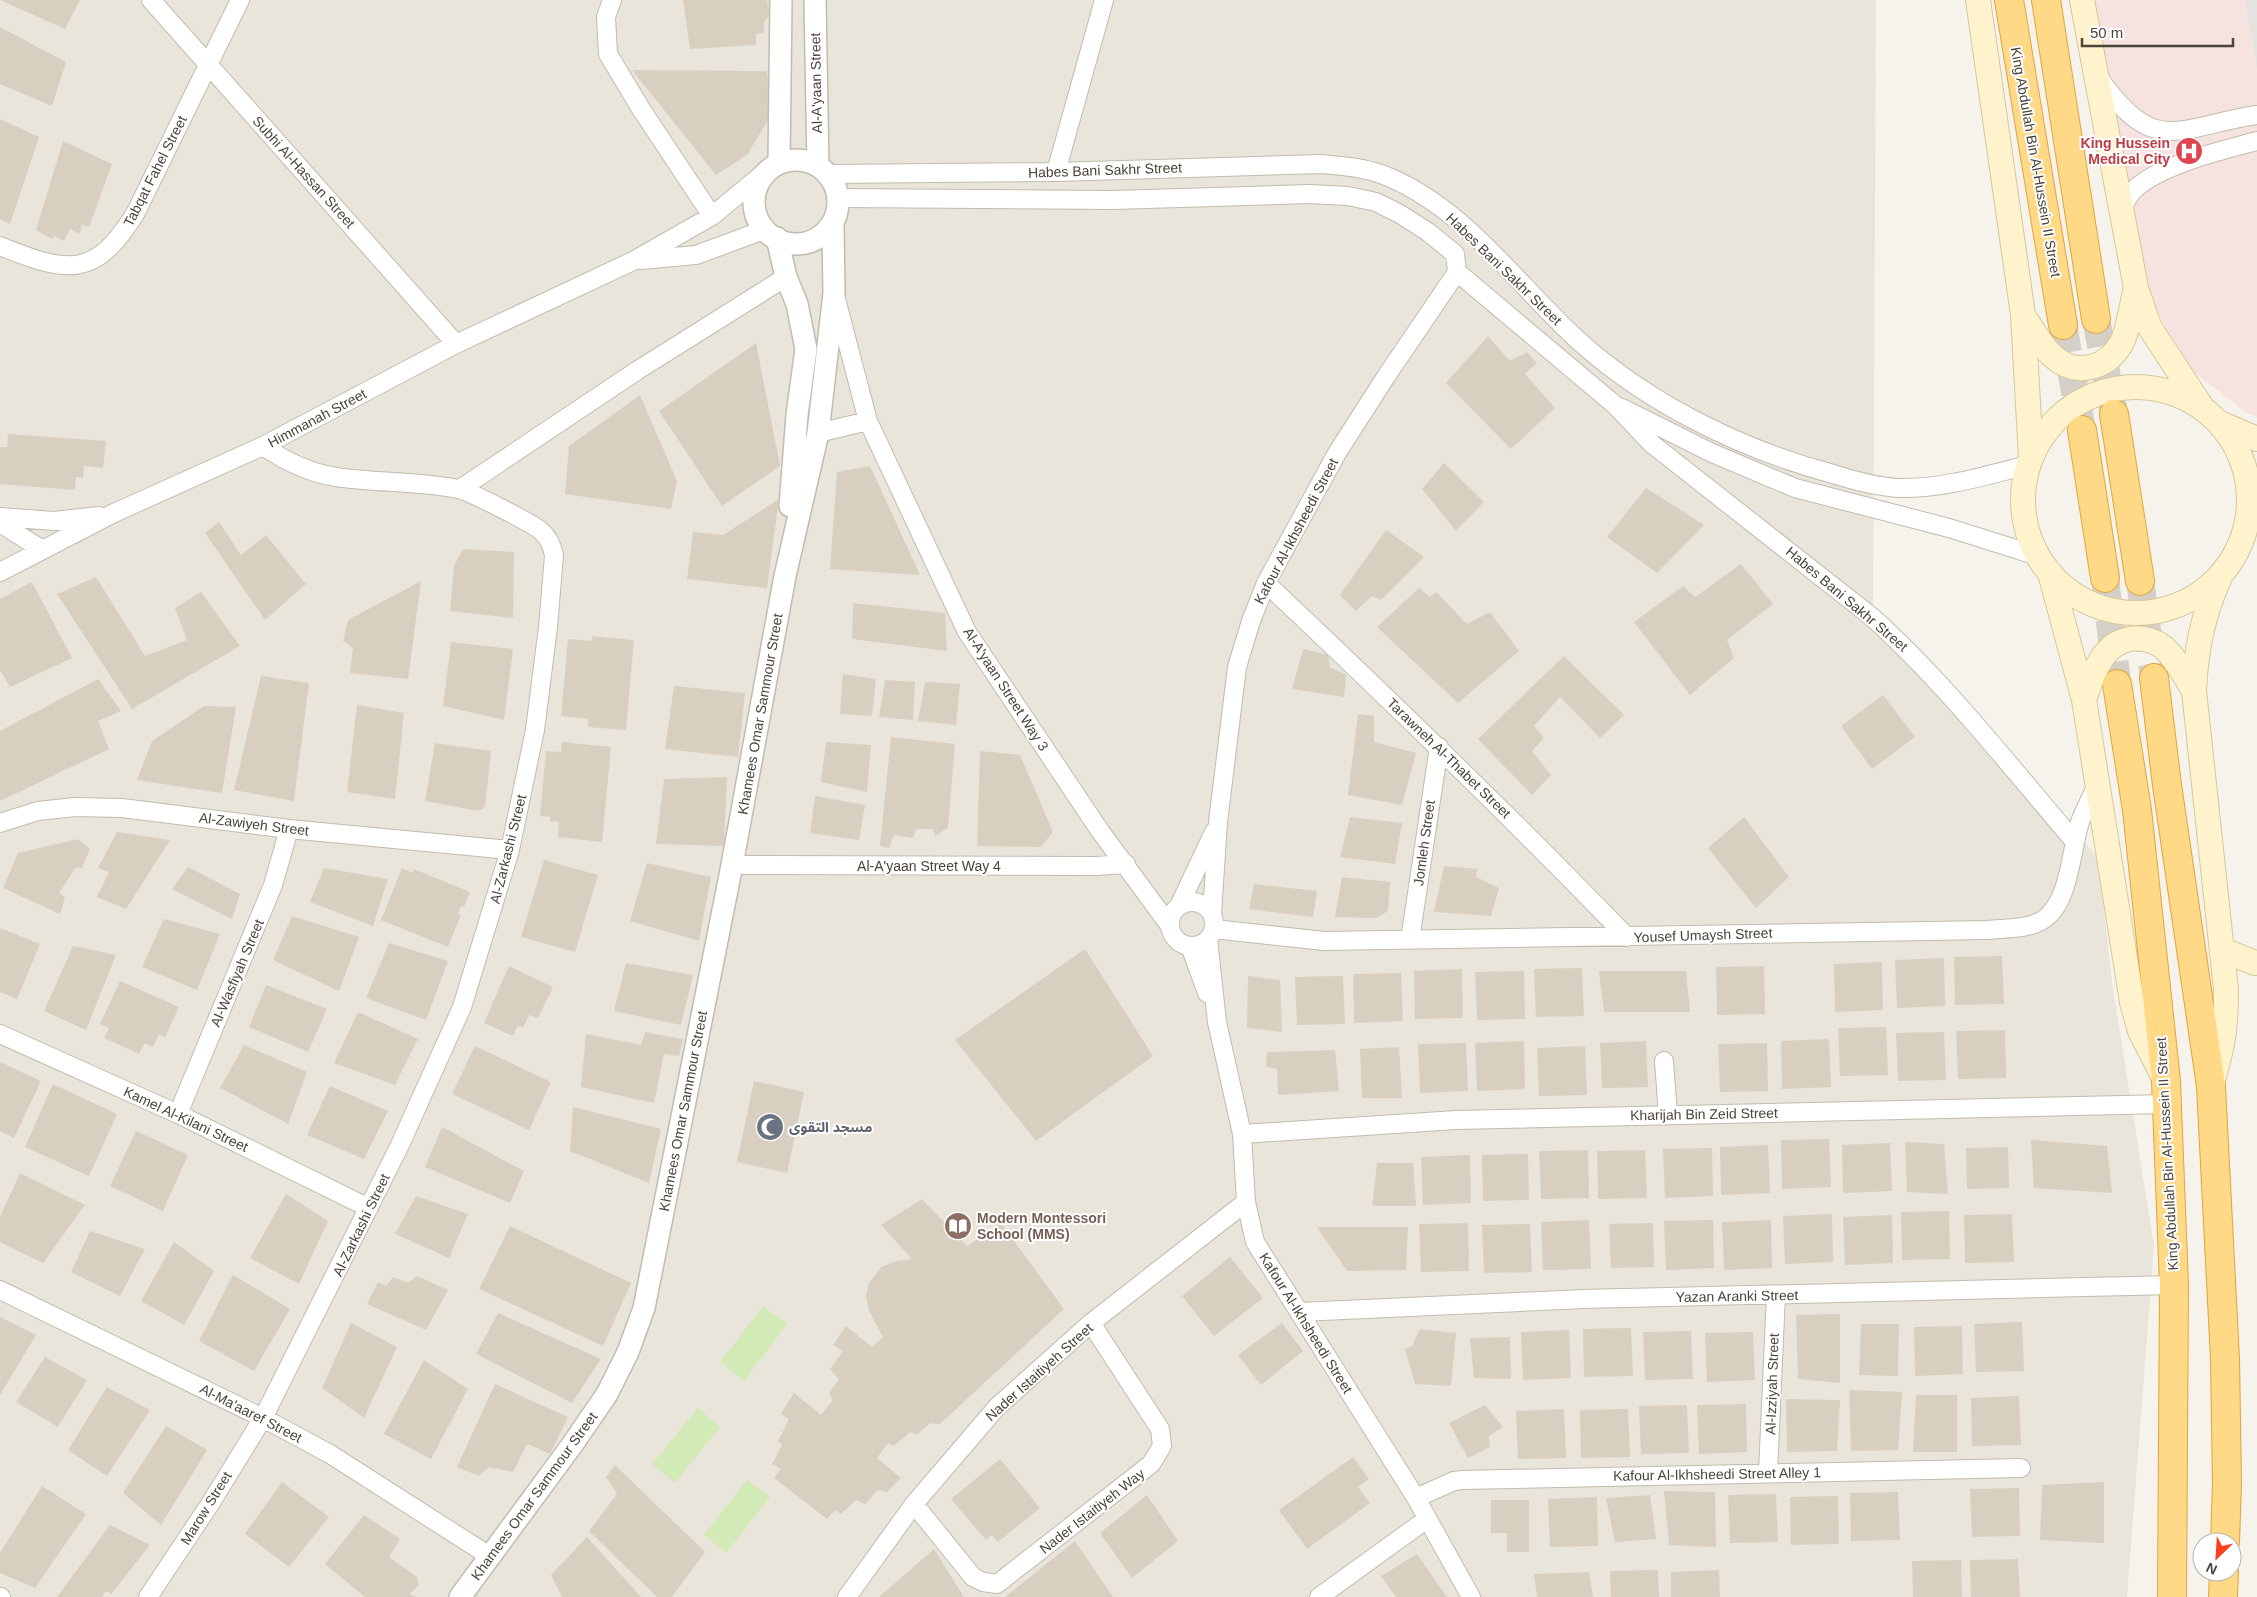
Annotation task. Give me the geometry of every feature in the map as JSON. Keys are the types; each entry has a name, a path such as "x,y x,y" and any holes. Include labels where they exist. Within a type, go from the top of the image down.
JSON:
{"highway":[{"name":"King Abdullah Bin Al-Hussein II Street","path":"2009,0 2063,324"},
{"path":"2046,0 2096,319"},
{"path":"2114,414 2140,581"},
{"path":"2082,430 2105,578"},
{"path":"2154,678 2167,785 2211,1086 2225,1360 2227,1484 2225,1532"},
{"name":"King Abdullah Bin Al-Hussein II Street","path":"2117,684 2137,810 2166,1092 2174,1285 2172,1597"},
{"path":"2223,1597 2224,1582"}],"main road":[{"path":"1978,0 2023,316 2030,461"},
{"path":"2082,0 2136,288 2150,326 2202,407"},
{"path":"2023,316 2050,353 2062,365 2077,369 2095,366 2111,356 2121,343 2136,288"},
{"path":"2211,1086 2223,1050 2226,1027 2223,950 2194,691 2196,655 2209,603 2225,570 2240,548 2246,530 2250,512 2247,474 2241,456 2232,439 2221,424 2202,407 2180,395 2155,388 2130,386 2104,391 2081,401 2060,416 2043,435 2030,461 2024,488 2023,511 2031,542 2044,564 2065,588 2083,600 2117,611 2146,613 2167,609 2187,601 2205,590 2225,570 2257,550"},
{"path":"2221,424 2257,439"},
{"path":"2044,564 2084,700 2132,1002 2140,1031 2166,1092"},
{"path":"2084,700 2095,671 2108,649 2116,643 2136,638 2145,639 2163,647 2194,691"},
{"path":"2223,950 2254,963"}],"street":[{"name":"Subhi Al-Hassan Street","path":"152,0 208,66 326,195 456,344"},
{"name":"Tabqat Fahel Street","path":"0,246 43,262 62,266 79,265 94,260 107,251 121,237 136,212 240,0"},
{"path":"612,0 606,17 608,54 641,109 712,216"},
{"path":"772,168 781,0"},
{"name":"Al-A'yaan Street","path":"815,0 823,170"},
{"path":"1056,172 1104,0"},
{"path":"2095,72 2114,100 2148,128 2168,133 2257,115"},
{"path":"2121,210 2133,191 2152,176 2230,148 2257,141"},
{"path":"798,160 823,170 834,185 838,198 837,211 832,225 813,241 800,244 787,243 770,234 757,220 753,208 753,195 757,184 772,168 798,160"},
{"name":"Habes Bani Sakhr Street","path":"823,170 1056,172 1321,164 1350,166 1380,174 1413,189 1439,206 1471,233 1566,329 1594,354 1629,380 1679,411 1751,446 1816,470 1878,486 1899,488 1924,488 2030,461"},
{"name":"Himmanah Street","path":"2,567 41,550 114,513 263,446 456,344 633,261 712,216 772,168"},
{"name":"Habes Bani Sakhr Street","path":"838,198 1113,200 1309,194 1348,196 1376,202 1400,214 1428,232 1455,254 1457,272 1615,404 1652,444 1872,616 1903,644 1970,717 2075,842"},
{"name":"Khamees Omar Sammour Street","path":"460,1597 572,1446 607,1394 628,1352 644,1308 732,865 784,576 818,433 834,293 832,225"},
{"name":"Himmanah Street","path":"633,261 696,255 770,234"},
{"name":"Khamees Omar Sammour Street","path":"770,234 797,304 806,349 797,415 784,576"},
{"name":"Kafour Al-Ikhsheedi Street","path":"1217,1022 1211,927 1218,822 1237,667 1251,621 1266,584 1337,453 1457,272"},
{"path":"460,489 638,370 786,277"},
{"name":"Al-A'yaan Street Way 3","path":"834,293 868,421 966,632 1100,831 1170,926"},
{"name":"Habes Bani Sakhr Street","path":"1615,404 1712,454 1796,488 1949,528 2044,564"},
{"path":"818,433 868,421"},
{"name":"Al-Zarkashi Street","path":"263,446 284,460 335,477 460,489 541,530 552,546 554,555 548,627 535,730 510,850 462,1007 431,1078 369,1208 263,1418"},
{"path":"0,517 54,521 114,513"},
{"path":"0,523 41,550"},
{"name":"Tarawneh Al-Thabet Street","path":"1266,584 1439,747 1627,937"},
{"name":"Jomleh Street","path":"1410,940 1439,747"},
{"name":"Yousef Umaysh Street","path":"1211,927 1324,941 1988,930 2022,927 2035,923 2047,916 2056,904 2068,872 2086,808 2098,783"},
{"name":"Al-Zawiyeh Street","path":"0,823 38,811 76,807 122,808 289,829 510,850"},
{"name":"Kafour Al-Ikhsheedi Street","path":"1178,906 1218,822"},
{"name":"Al-Wasfiyah Street","path":"178,1114 270,894 289,829"},
{"name":"Al-A'yaan Street Way 3","path":"1126,864 1178,906"},
{"name":"Al-A'yaan Street Way 4","path":"732,865 1096,866 1126,864"},
{"path":"1188,902 1198,902 1206,907 1211,927 1200,945 1190,946 1177,940 1170,926 1172,916 1178,906 1188,902"},
{"name":"Kafour Al-Ikhsheedi Street","path":"1190,946 1217,1022 1242,1134 1246,1202 1255,1242 1416,1498 1471,1597"},
{"name":"Kamel Al-Kilani Street","path":"0,1034 178,1114 369,1208"},
{"path":"1664,1061 1668,1115"},
{"name":"Kharijah Bin Zeid Street","path":"1242,1134 1456,1120 1668,1115 2166,1092"},
{"name":"Nader Istaitiyeh Street","path":"847,1597 914,1504 997,1407 1092,1323 1246,1202"},
{"name":"Yazan Aranki Street","path":"1300,1312 1583,1299 2174,1285"},
{"name":"Al-Ma'aaref Street","path":"0,1290 263,1418 330,1454 491,1557"},
{"name":"Al-Izziyah Street","path":"1768,1472 1776,1295"},
{"name":"Nader Istaitiyeh Way","path":"914,1504 973,1577 983,1582 997,1584 1151,1464 1162,1446 1160,1429 1092,1323"},
{"name":"Marow Street","path":"148,1597 210,1504 263,1418"},
{"name":"Kafour Al-Ikhsheedi Street Alley 1","path":"1416,1498 1454,1481 1462,1480 2021,1468"},
{"path":"1319,1597 1427,1519"}],"shaded area":[{"path":"0,0 1876,0 1873,610 2098,857 2112,982 2154,1246 2127,1597 0,1597"},
{"name":"King Hussein Medical City","path":"2089,0 2257,0 2257,417 2245,412 2194,372 2151,302"},
{"path":"2245,0 2257,0 2257,68"}],"green space":[{"path":"763,1306 787,1324 744,1381 720,1362"},
{"path":"698,1408 720,1427 675,1483 652,1464"},
{"path":"747,1480 770,1497 726,1553 704,1535"}],"building":[{"path":"0,0 80,0 65,29"},
{"path":"683,0 767,0 770,14 764,22 764,33 756,34 756,45 690,49"},
{"path":"0,27 66,62 52,106 0,84"},
{"path":"632,70 767,71 773,112 747,155 716,175"},
{"path":"0,119 39,137 10,224 0,219"},
{"path":"63,141 112,164 89,227 82,224 80,234 70,229 64,241 54,236 52,239 36,230"},
{"path":"1488,336 1510,361 1527,352 1537,363 1525,374 1555,408 1511,449 1446,383"},
{"path":"756,343 780,466 722,506 659,411"},
{"path":"640,395 677,481 671,509 565,494 569,446"},
{"path":"8,434 106,441 103,468 84,466 83,478 76,477 75,490 0,484 0,447 7,447"},
{"path":"1444,463 1484,502 1456,531 1422,489"},
{"path":"870,466 920,575 830,569 837,472"},
{"path":"1646,488 1704,525 1657,573 1607,537"},
{"path":"779,499 767,588 687,579 693,532 723,535"},
{"path":"219,522 241,555 266,535 306,584 265,620 205,533"},
{"path":"1386,530 1424,557 1381,600 1372,596 1356,611 1340,595"},
{"path":"463,549 514,552 513,618 450,611 454,566"},
{"path":"1741,564 1773,604 1727,640 1734,658 1690,695 1634,622 1683,586 1695,597"},
{"path":"96,577 145,656 187,640 175,608 201,592 240,646 132,709 57,594"},
{"path":"421,581 408,679 350,673 353,648 343,641 348,620"},
{"path":"32,582 72,658 10,687 0,670 0,599"},
{"path":"1419,588 1430,597 1436,592 1467,624 1490,612 1519,651 1458,703 1377,627"},
{"path":"853,603 945,613 947,651 852,639"},
{"path":"592,636 634,640 626,730 588,727 588,719 561,716 568,639 592,641"},
{"path":"451,642 513,649 504,720 443,706"},
{"path":"1303,649 1328,655 1330,667 1346,675 1344,697 1292,689"},
{"path":"1564,656 1624,715 1600,738 1560,697 1534,726 1544,738 1532,751 1551,775 1532,795 1478,739"},
{"path":"843,674 876,679 872,716 840,714"},
{"path":"261,676 309,683 294,801 234,790"},
{"path":"98,679 121,711 98,721 109,749 0,801 0,731"},
{"path":"885,680 915,682 913,720 879,717"},
{"path":"925,682 960,684 956,725 918,721"},
{"path":"674,686 745,693 738,757 665,749"},
{"path":"1883,695 1915,737 1872,769 1841,726"},
{"path":"357,705 404,713 395,799 347,792"},
{"path":"204,706 236,707 222,793 137,780 152,741"},
{"path":"1358,714 1374,716 1374,742 1416,753 1402,805 1348,795"},
{"path":"891,737 955,744 948,828 935,836 933,829 916,829 913,838 894,835 889,848 880,846"},
{"path":"562,742 611,747 602,842 558,837 559,822 550,821 550,817 540,816 546,751 561,752"},
{"path":"826,742 871,745 867,792 821,782"},
{"path":"435,743 491,751 485,807 478,811 425,801"},
{"path":"980,751 1020,755 1053,832 1041,847 977,846"},
{"path":"727,777 724,846 656,844 664,779"},
{"path":"815,796 865,805 859,840 810,833"},
{"path":"1350,817 1402,823 1395,864 1340,857"},
{"path":"1744,817 1789,877 1756,908 1708,848"},
{"path":"117,832 170,840 126,909 97,897 109,872 98,868"},
{"path":"78,839 90,849 82,868 76,867 59,893 65,897 60,914 3,888 18,853"},
{"path":"544,860 598,875 575,952 521,937"},
{"path":"647,863 711,877 699,941 630,921"},
{"path":"1444,866 1477,869 1476,877 1499,888 1491,916 1434,912"},
{"path":"188,867 240,894 232,919 172,889"},
{"path":"324,868 388,879 373,926 310,902"},
{"path":"402,868 412,873 414,869 470,892 464,907 461,906 458,914 461,915 448,947 381,920"},
{"path":"1342,877 1390,882 1388,911 1376,918 1335,917"},
{"path":"1254,884 1317,891 1313,917 1249,909"},
{"path":"292,916 359,937 339,991 273,960"},
{"path":"164,919 220,934 197,990 142,967"},
{"path":"0,928 40,944 17,999 0,992"},
{"path":"389,943 448,961 426,1020 366,998"},
{"path":"73,946 116,955 86,1030 44,1011"},
{"path":"1085,949 1153,1056 1036,1141 955,1040"},
{"path":"2002,956 2004,1004 1955,1005 1954,957"},
{"path":"1944,958 1945,1006 1897,1008 1895,960"},
{"path":"1882,962 1883,1010 1835,1012 1834,964"},
{"path":"626,963 693,975 681,1025 614,1011"},
{"path":"509,966 553,987 538,1018 529,1015 523,1028 518,1026 513,1036 484,1023"},
{"path":"1764,966 1765,1014 1717,1015 1716,967"},
{"path":"1582,968 1584,1016 1536,1017 1534,969"},
{"path":"1462,969 1463,1018 1415,1019 1414,971"},
{"path":"1524,971 1525,1019 1477,1020 1475,972"},
{"path":"1599,971 1686,971 1690,1012 1604,1012"},
{"path":"1401,973 1403,1021 1354,1023 1353,974"},
{"path":"1248,976 1280,980 1282,1032 1247,1028"},
{"path":"1343,976 1345,1024 1297,1025 1295,977"},
{"path":"120,981 179,1007 165,1037 159,1034 153,1047 145,1043 139,1054 104,1038 109,1028 100,1024"},
{"path":"266,985 327,1009 308,1052 249,1027"},
{"path":"358,1012 418,1039 395,1085 334,1063"},
{"path":"1886,1027 1888,1075 1840,1076 1838,1028"},
{"path":"2005,1030 2006,1078 1958,1079 1956,1031"},
{"path":"645,1032 683,1039 679,1056 664,1054 654,1103 581,1087 586,1034 641,1045"},
{"path":"1944,1032 1946,1080 1898,1081 1896,1033"},
{"path":"1829,1039 1831,1087 1782,1089 1781,1041"},
{"path":"1524,1041 1525,1089 1477,1091 1475,1043"},
{"path":"1646,1041 1648,1087 1602,1088 1600,1043"},
{"path":"1466,1043 1468,1091 1420,1093 1418,1044"},
{"path":"1767,1043 1768,1091 1720,1092 1718,1044"},
{"path":"244,1045 307,1072 288,1124 220,1088"},
{"path":"475,1046 551,1082 529,1130 452,1094"},
{"path":"1585,1046 1587,1095 1539,1096 1537,1048"},
{"path":"1399,1047 1402,1098 1362,1098 1360,1049"},
{"path":"1335,1050 1339,1091 1278,1095 1277,1069 1266,1067 1267,1052"},
{"path":"0,1062 41,1081 14,1138 0,1131"},
{"name":"مسجد التقوى","path":"754,1081 804,1092 787,1173 737,1162"},
{"path":"53,1084 117,1114 89,1176 25,1147"},
{"path":"330,1086 388,1111 364,1159 307,1135"},
{"path":"573,1107 661,1129 649,1183 570,1151"},
{"path":"442,1127 524,1171 510,1203 425,1167"},
{"path":"136,1131 188,1155 163,1211 110,1186"},
{"path":"1829,1139 1831,1187 1782,1189 1781,1140"},
{"path":"2031,1140 2107,1146 2112,1193 2034,1188"},
{"path":"1905,1142 1944,1144 1948,1194 1907,1192"},
{"path":"1890,1143 1892,1191 1843,1193 1842,1145"},
{"path":"1768,1145 1770,1193 1721,1195 1720,1147"},
{"path":"2008,1147 2009,1188 1967,1189 1966,1148"},
{"path":"1712,1148 1713,1196 1665,1198 1663,1149"},
{"path":"1588,1150 1589,1198 1541,1199 1539,1151"},
{"path":"1645,1150 1647,1198 1598,1199 1597,1151"},
{"path":"1528,1154 1529,1200 1483,1201 1482,1155"},
{"path":"1470,1155 1471,1203 1423,1205 1421,1157"},
{"path":"1377,1163 1413,1163 1416,1206 1372,1206"},
{"path":"20,1173 85,1205 43,1263 0,1242 0,1217"},
{"path":"286,1194 328,1221 299,1284 250,1258"},
{"path":"416,1196 468,1214 449,1258 395,1234"},
{"path":"922,1199 967,1246 1001,1223 1064,1309 940,1424 930,1423 917,1435 910,1432 894,1446 888,1443 877,1458 901,1478 887,1492 878,1490 865,1504 856,1500 841,1514 835,1510 827,1519 774,1478 781,1469 772,1464 782,1445 778,1441 789,1419 781,1414 794,1393 821,1415 833,1400 829,1393 839,1379 830,1369 843,1351 833,1345 846,1326 872,1347 883,1337 869,1311 866,1296 869,1283 881,1267 896,1261 912,1259 881,1225"},
{"path":"1949,1211 1950,1259 1902,1260 1901,1212"},
{"path":"1832,1214 1833,1262 1785,1264 1783,1216"},
{"path":"2012,1214 2014,1262 1965,1263 1964,1215"},
{"path":"1892,1215 1893,1263 1845,1265 1843,1217"},
{"path":"1589,1220 1591,1269 1543,1270 1541,1222"},
{"path":"1713,1220 1714,1268 1666,1270 1664,1221"},
{"path":"1771,1220 1772,1268 1724,1270 1722,1222"},
{"path":"1468,1223 1469,1271 1421,1272 1419,1224"},
{"path":"1653,1223 1654,1267 1611,1268 1609,1224"},
{"path":"1530,1224 1532,1272 1484,1273 1482,1225"},
{"path":"510,1226 631,1283 603,1346 479,1289"},
{"path":"1317,1227 1408,1227 1406,1270 1347,1271"},
{"path":"90,1231 145,1249 120,1296 71,1272"},
{"path":"174,1242 214,1271 184,1325 141,1301"},
{"path":"1230,1257 1263,1298 1214,1336 1182,1296"},
{"path":"233,1275 290,1309 254,1371 199,1341"},
{"path":"417,1276 448,1290 426,1330 367,1304 378,1282 386,1286 393,1277 408,1283"},
{"path":"498,1313 601,1359 572,1403 476,1354"},
{"path":"1840,1314 1840,1383 1798,1379 1796,1315"},
{"path":"0,1317 36,1335 0,1395"},
{"path":"2022,1322 2024,1371 1976,1372 1974,1324"},
{"path":"351,1323 397,1347 364,1418 322,1388"},
{"path":"1282,1323 1303,1351 1261,1385 1238,1355"},
{"path":"1861,1324 1899,1324 1898,1376 1859,1375"},
{"path":"1962,1326 1963,1374 1915,1376 1914,1327"},
{"path":"1631,1328 1633,1376 1584,1377 1583,1329"},
{"path":"1420,1329 1456,1333 1451,1386 1415,1384 1405,1349 1412,1346"},
{"path":"1569,1330 1571,1378 1523,1380 1521,1332"},
{"path":"1691,1331 1693,1379 1645,1380 1643,1332"},
{"path":"1753,1332 1755,1380 1707,1382 1705,1333"},
{"path":"1510,1337 1511,1379 1474,1378 1470,1338"},
{"path":"45,1357 87,1380 58,1427 16,1402"},
{"path":"424,1360 468,1389 431,1459 384,1434"},
{"path":"495,1384 568,1417 550,1454 527,1444 513,1472 489,1467 479,1476 457,1467"},
{"path":"107,1387 150,1410 107,1476 68,1450"},
{"path":"1849,1390 1902,1392 1898,1450 1851,1451"},
{"path":"1916,1395 1957,1395 1957,1452 1913,1452"},
{"path":"2019,1396 2021,1445 1972,1446 1971,1398"},
{"path":"1786,1399 1840,1400 1837,1451 1787,1452"},
{"path":"1746,1404 1747,1452 1699,1454 1697,1405"},
{"path":"1485,1405 1503,1427 1489,1436 1490,1447 1468,1458 1449,1423"},
{"path":"1687,1405 1689,1453 1641,1454 1639,1406"},
{"path":"1564,1409 1566,1458 1518,1459 1516,1411"},
{"path":"1628,1409 1630,1457 1581,1458 1580,1410"},
{"path":"166,1426 207,1450 161,1525 123,1493"},
{"path":"1353,1457 1369,1479 1358,1487 1370,1503 1307,1549 1279,1510"},
{"path":"1000,1459 1040,1508 998,1542 992,1535 986,1540 951,1499"},
{"path":"615,1465 705,1552 672,1597 657,1597 589,1531 617,1494 606,1477"},
{"path":"282,1482 329,1517 289,1567 245,1534"},
{"path":"2104,1482 2104,1543 2040,1540 2042,1485"},
{"path":"42,1486 86,1514 35,1588 0,1573 0,1553"},
{"path":"2019,1488 2020,1536 1972,1537 1970,1489"},
{"path":"1664,1491 1715,1492 1716,1547 1669,1545"},
{"path":"1898,1492 1900,1540 1851,1541 1850,1493"},
{"path":"1776,1494 1778,1542 1730,1543 1728,1495"},
{"path":"1147,1495 1178,1541 1132,1578 1100,1533"},
{"path":"1650,1495 1656,1539 1615,1542 1606,1498"},
{"path":"1838,1496 1839,1544 1791,1545 1790,1497"},
{"path":"1597,1497 1598,1546 1550,1547 1548,1499"},
{"path":"1491,1500 1529,1500 1529,1552 1507,1552 1507,1533 1491,1533"},
{"path":"364,1515 400,1539 389,1557 417,1577 419,1585 409,1594 416,1597 365,1597 325,1564"},
{"path":"110,1525 150,1545 111,1594 106,1591 102,1597 57,1597"},
{"path":"587,1537 641,1597 562,1597 551,1575"},
{"path":"1075,1541 1113,1597 1005,1597"},
{"path":"934,1549 964,1597 879,1597"},
{"path":"1417,1554 1447,1597 1396,1597 1381,1576"},
{"path":"2018,1559 2020,1597 1971,1597 1970,1560"},
{"path":"1961,1560 1962,1597 1913,1597 1912,1561"},
{"path":"1658,1570 1659,1597 1611,1597 1610,1571"},
{"path":"1719,1570 1720,1597 1671,1597 1671,1572"},
{"path":"1589,1572 1593,1597 1537,1597 1534,1574"}],"tunnel":[{"path":"2096,319 2114,414"},
{"path":"2063,325 2082,430"},
{"path":"2105,578 2117,684"},
{"path":"2140,581 2154,678"}],"place":[{"name":"King Hussein Medical City","path":"2189,151"},
{"name":"مسجد التقوى","path":"770,1127"},
{"name":"Modern Montessori School (MMS)","path":"958,1226"}]}
